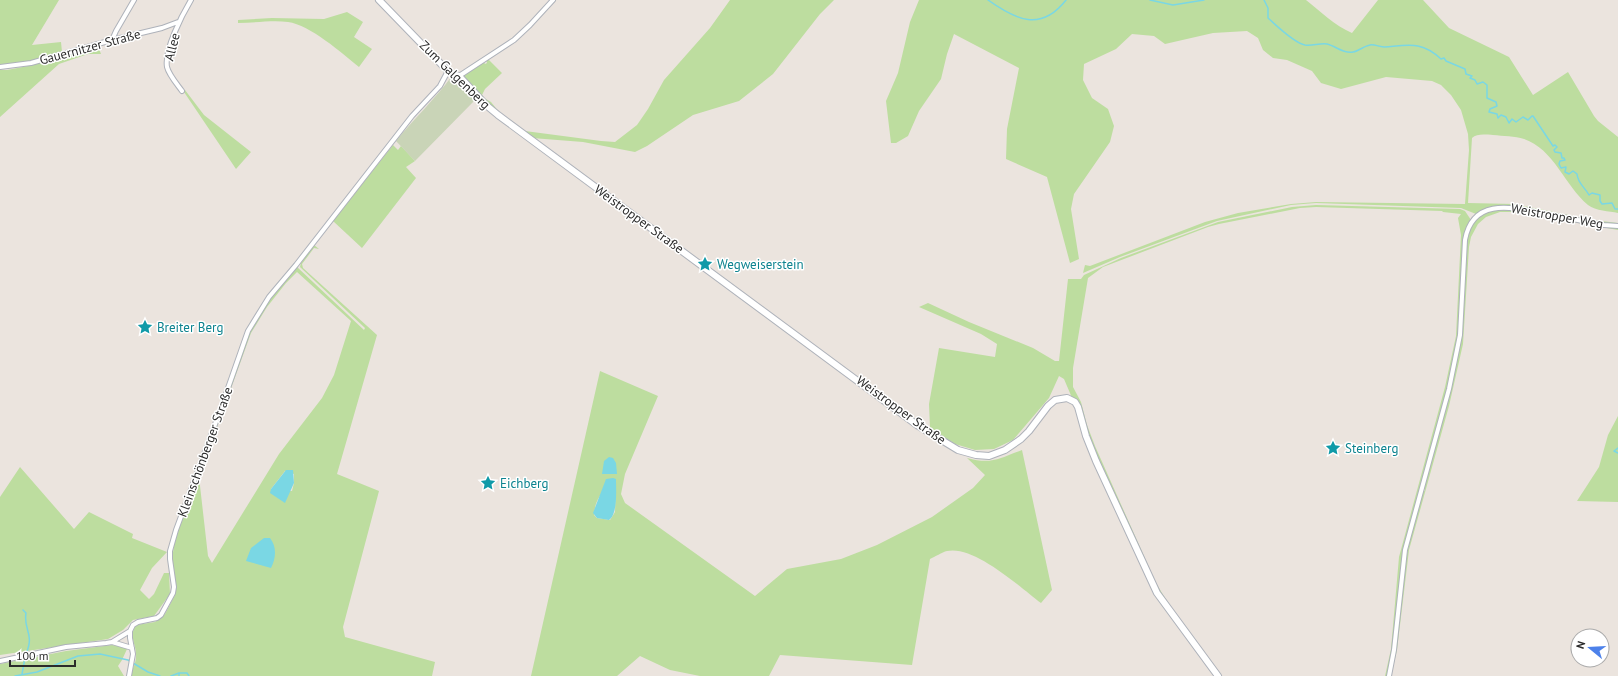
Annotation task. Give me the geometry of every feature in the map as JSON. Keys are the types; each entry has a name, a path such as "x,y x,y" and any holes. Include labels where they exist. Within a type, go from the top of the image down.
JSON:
{"street":[{"path":"112,40 134,0"},
{"name":"Allee","path":"182,91 168,69 168,51 178,22 191,0"},
{"name":"Zum Galgenberg","path":"379,0 448,71 459,76 486,105 498,115"},
{"path":"459,76 514,40 553,0"},
{"name":"Gauernitzer Straße","path":"0,67 31,63 112,40 162,28 178,22"},
{"name":"Kleinschönberger Straße","path":"112,642 130,631 133,625 138,622 149,621 162,615 172,596 174,587 170,555 174,536 248,331 263,306 412,116 440,86 448,71"},
{"name":"Weistropper Straße","path":"498,115 917,425 958,450 968,454 982,456 996,454 1021,439 1053,401 1059,398 1066,398 1075,402 1091,448 1149,577 1164,604 1218,676"},
{"name":"Weistropper Weg","path":"1389,676 1394,650 1405,550 1449,389 1459,342 1461,329 1464,240 1468,229 1474,219 1484,211 1503,207 1604,225 1618,226"},
{"path":"129,676 133,654 130,631"},
{"path":"0,661 66,647 112,642 132,648"}],"green space":[{"path":"0,0 59,0 32,45 61,42 62,52 29,61 0,65"},
{"path":"730,0 834,0 820,14 773,74 739,101 693,115 647,146 635,152 583,142 532,138 486,103 463,77 483,61 485,64 487,63 486,60 488,59 502,73 485,89 482,95 491,102 499,112 525,131 615,142 637,125 648,109 664,80 710,28"},
{"path":"919,0 1306,0 1333,22 1352,33 1378,0 1423,0 1449,28 1509,57 1533,95 1568,72 1594,116 1618,137 1618,213 1599,210 1588,205 1580,197 1551,159 1534,144 1520,138 1493,135 1479,135 1472,138 1468,203 1514,204 1593,220 1618,223 1618,225 1502,205 1490,207 1476,214 1461,208 1316,203 1291,205 1217,221 1120,257 1083,273 1085,265 1090,266 1205,222 1238,213 1291,204 1316,202 1465,204 1469,150 1468,134 1461,110 1451,95 1441,85 1432,81 1386,77 1341,89 1321,83 1312,71 1287,60 1273,58 1263,50 1258,38 1247,31 1213,33 1165,44 1154,36 1132,34 1116,49 1084,64 1083,80 1092,98 1108,109 1114,126 1110,142 1074,194 1071,209 1079,259 1070,263 1047,177 1006,159 1007,129 1019,68 954,34 941,79 919,111 908,136 896,143 891,143 886,101 898,73 910,22"},
{"path":"347,12 363,22 354,37 372,49 359,67 325,40 297,24 276,21 238,23 238,20 272,18 324,19"},
{"path":"98,46 101,54 88,54 59,64 0,117 0,70 28,66"},
{"path":"452,76 476,99 415,161 396,141 439,93"},
{"path":"185,90 204,115 251,152 236,169 184,92"},
{"path":"393,145 398,150 401,146 415,161 406,167 416,178 362,248 333,221"},
{"path":"1316,205 1460,209 1465,211 1471,220 1464,234 1463,243 1459,329 1448,387 1404,549 1388,676 1385,676 1391,649 1399,557 1445,387 1456,336 1461,235 1458,218 1461,214 1442,211 1316,207 1300,208 1208,227 1103,267 1088,278 1073,368 1073,387 1081,402 1087,425 1095,446 1156,583 1179,619 1222,676 1220,676 1163,600 1101,466 1064,379 1059,376 1049,398 1013,440 994,449 975,450 955,444 930,428 929,404 939,348 995,357 997,344 981,334 919,307 928,303 969,322 1033,348 1055,361 1059,361 1068,279 1081,279 1084,275 1121,258 1218,222 1292,207"},
{"path":"1511,209 1618,228 1618,230 1516,212 1500,212 1486,217 1478,224 1471,237 1469,247 1463,344 1449,406 1409,550 1397,650 1391,676 1396,649 1405,564 1412,529 1423,492 1425,490 1424,489 1461,343 1467,235 1475,221 1484,214 1496,210"},
{"path":"314,245 319,249 314,248 302,264 303,268 377,335 337,474 379,491 343,627 345,637 435,662 432,676 131,676 136,659 133,633 136,625 155,622 165,614 175,595 172,560 175,538 249,332 264,306 297,267 364,330 365,328 300,267 301,263","holes":["297,272 351,321 334,375 322,398 279,454 212,563 208,556 199,477 251,333 267,307","285,471 294,474 292,491 271,489"]},
{"path":"600,371 658,396 625,474 621,494 625,503 755,596 787,569 841,559 877,545 932,517 973,488 985,475 967,458 990,461 1022,450 1052,590 1041,603 996,569 970,554 958,551 943,552 930,559 912,665 780,655 769,676 700,676 670,670 640,656 617,676 531,676","holes":["616,479 615,512 610,520 597,518 594,515 598,499"]},
{"path":"1618,416 1618,502 1577,501 1599,467 1608,435"},
{"path":"20,467 74,529 89,512 133,534 132,538 167,552 152,568 140,590 149,599 154,594 164,573 169,573 170,594 154,616 133,620 123,630 108,639 0,655 0,497"},
{"path":"112,645 127,649 118,666 124,676 0,676 0,664 66,651"}],"water":[{"path":"609,457 613,458 616,463 617,474 602,474 604,461"},
{"path":"286,470 293,470 294,483 285,503 270,493 271,489"},
{"path":"606,479 616,479 616,501 612,517 609,520 597,518 593,513"},
{"path":"264,538 270,538 275,549 275,556 271,568 246,561 251,548"}],"waterway":[{"path":"988,0 1008,13 1028,20 1047,16 1057,10 1066,0"},
{"path":"1150,0 1173,5 1204,0"},
{"path":"1264,0 1268,8 1268,18 1286,34 1301,44 1327,44 1349,52 1372,45 1385,47 1408,45 1415,46 1428,49 1441,59 1444,58 1446,61 1465,69 1466,74 1472,76 1470,78 1475,80 1477,84 1483,82 1487,85 1487,98 1496,102 1497,106 1490,109 1489,112 1497,114 1498,118 1501,115 1506,117 1509,123 1512,119 1516,122 1523,117 1528,120 1533,116 1553,146 1555,145 1557,147 1554,150 1555,152 1561,153 1562,158 1564,158 1565,160 1560,161 1559,164 1561,168 1566,167 1565,172 1569,174 1573,171 1577,174 1580,183 1589,195 1592,193 1600,195 1600,201 1602,204 1612,203 1615,209 1618,209"},
{"path":"1618,448 1614,451 1618,453"},
{"path":"23,610 26,613 26,624 29,636 26,654"},
{"path":"15,676 37,672 78,656 100,654 128,660 148,672 160,676"},
{"path":"22,674 25,658"},
{"path":"179,673 187,673 189,676"},
{"path":"171,676 179,673 179,676"}],"place":[{"name":"Wegweiserstein","path":"705,264"},
{"name":"Breiter Berg","path":"145,327"},
{"name":"Steinberg","path":"1333,448"},
{"name":"Eichberg","path":"488,483"}]}
